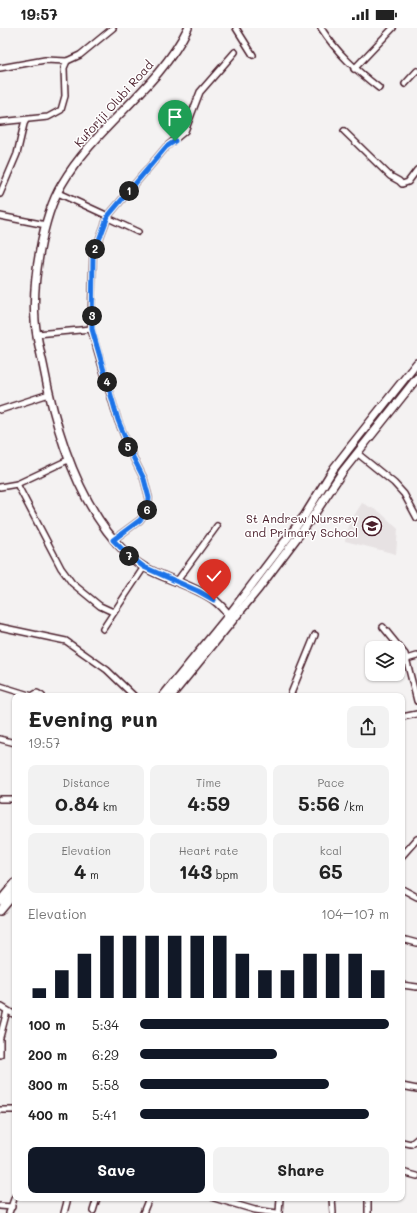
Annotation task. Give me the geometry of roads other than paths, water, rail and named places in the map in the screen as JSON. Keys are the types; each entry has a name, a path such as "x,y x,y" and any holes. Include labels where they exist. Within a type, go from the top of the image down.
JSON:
{"main road":[{"name":"Kuforiji Olubi Road","path":"188,28 181,43 167,62 93,141 58,193 46,225 35,296 37,334 49,394 68,460 90,504 113,540 131,558 144,567 177,581 214,600 229,615"},
{"path":"166,693 188,670 259,588 308,517 343,457 417,363"},
{"path":"173,693 188,670 229,615 417,378"},
{"path":"0,901 12,887"},
{"path":"0,911 12,897"}],"street":[{"path":"0,68 45,60 67,62 80,55 113,28"},
{"path":"236,28 253,55"},
{"path":"321,28 340,55 354,69 379,88"},
{"path":"354,69 393,28"},
{"path":"113,540 140,520 148,509 149,498 144,479 118,420 92,329 93,256 108,217 166,147 185,132 200,92 235,52"},
{"path":"0,122 48,117 61,110 65,96 64,68 67,62"},
{"path":"405,84 417,71"},
{"path":"0,194 17,154 26,120"},
{"path":"344,131 394,180 399,181 402,184 408,182 417,170"},
{"path":"58,193 138,232"},
{"path":"0,216 46,225"},
{"path":"37,334 92,329"},
{"path":"0,410 49,394"},
{"path":"357,453 394,483 404,494 417,518"},
{"path":"0,487 17,484 68,460"},
{"path":"17,484 61,568 72,583 90,599 113,612"},
{"path":"177,581 217,526"},
{"path":"103,629 144,567"},
{"path":"0,627 66,641 107,670 131,693"},
{"path":"383,627 408,660 417,701"},
{"path":"291,693 315,634"},
{"path":"408,660 417,656"},
{"path":"0,686 22,693"},
{"path":"405,716 417,714"},
{"path":"0,739 12,742"},
{"path":"0,799 12,799"},
{"path":"405,853 417,839"},
{"path":"405,891 417,897"},
{"path":"405,939 417,942"},
{"path":"405,985 417,987"},
{"path":"0,1006 12,1014"},
{"path":"0,1055 0,1038 7,1011"},
{"path":"405,1087 417,1089"},
{"path":"0,1110 12,1110"},
{"path":"405,1143 411,1144 417,1139"},
{"path":"405,1173 417,1176"},
{"path":"9,1213 14,1201"},
{"path":"64,1213 67,1201"},
{"path":"93,1211 95,1201"},
{"path":"143,1213 148,1201"},
{"path":"224,1201 255,1210 278,1213 280,1201"},
{"path":"332,1201 332,1213"},
{"path":"368,1201 368,1213"},
{"path":"0,1206 12,1207"}],"place":[{"name":"St Andrew Nursrey and Primary School","path":"372,526"}]}
